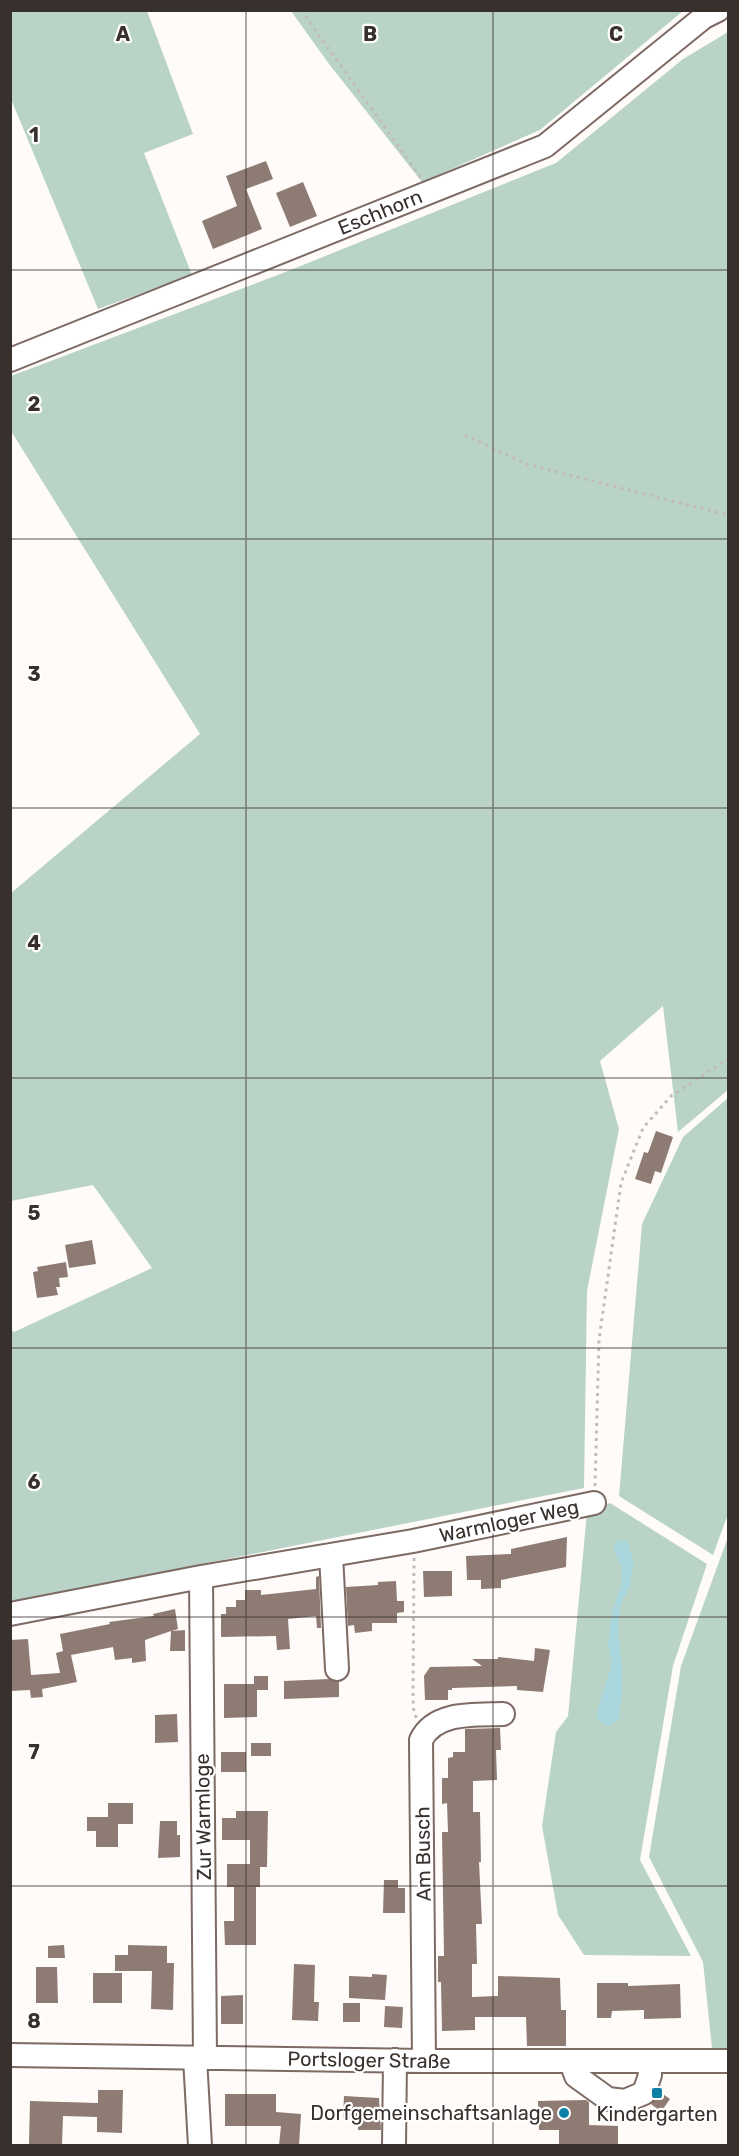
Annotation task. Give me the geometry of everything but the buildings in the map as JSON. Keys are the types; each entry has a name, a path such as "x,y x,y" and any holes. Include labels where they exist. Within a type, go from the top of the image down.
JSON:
{"street":[{"name":"Eschhorn","path":"10,360 545,146 704,17 718,10"},
{"name":"Warmloger Weg","path":"10,1614 201,1577 413,1541 594,1503"},
{"path":"331,1555 336,1668"},
{"name":"Zur Warmloge","path":"200,2145 201,1577"},
{"path":"427,1729 454,1716 503,1714"},
{"name":"Am Busch","path":"424,2061 422,1740 427,1729"},
{"name":"Portsloger Straße","path":"10,2055 424,2061 729,2061"},
{"path":"394,2145 395,2060"},
{"path":"572,2062 576,2076 592,2090 608,2099 625,2101 644,2093 650,2075 649,2062"}],"path":[{"path":"301,10 431,191"},
{"path":"465,435 526,464 729,515"},
{"name":"Warmloger Weg","path":"594,1503 599,1340 621,1183 643,1128 671,1096 729,1059"},
{"path":"413,1541 414,1714 427,1729"}],"green space":[{"path":"10,11 147,11 193,134 144,153 192,275 98,309 11,99"},
{"path":"291,11 683,11 540,130 422,182 329,64"},
{"path":"728,32 728,1090 678,1132 663,1006 600,1061 619,1129 587,1291 584,1488 11,1602 11,1329 14,1332 152,1268 93,1185 11,1201 11,893 200,734 11,431 11,376 288,271 556,163 683,59"},
{"path":"728,1098 728,1514 713,1555 619,1496 642,1224 683,1137"},
{"path":"610,1503 707,1564 673,1666 640,1860 691,1956 584,1955 558,1915 542,1826 556,1732 568,1716 587,1512"},
{"path":"728,1537 728,2048 712,2048 703,1962 649,1857 681,1666"}],"water":[{"path":"619,1540 628,1542 634,1564 630,1585 620,1607 618,1631 622,1665 622,1693 619,1719 608,1726 599,1722 596,1715 612,1664 608,1643 612,1613 622,1583 622,1569 613,1548"}],"place":[{"name":"Kindergarten","path":"657,2093"},
{"name":"Dorfgemeinschaftsanlage","path":"564,2113"}]}
